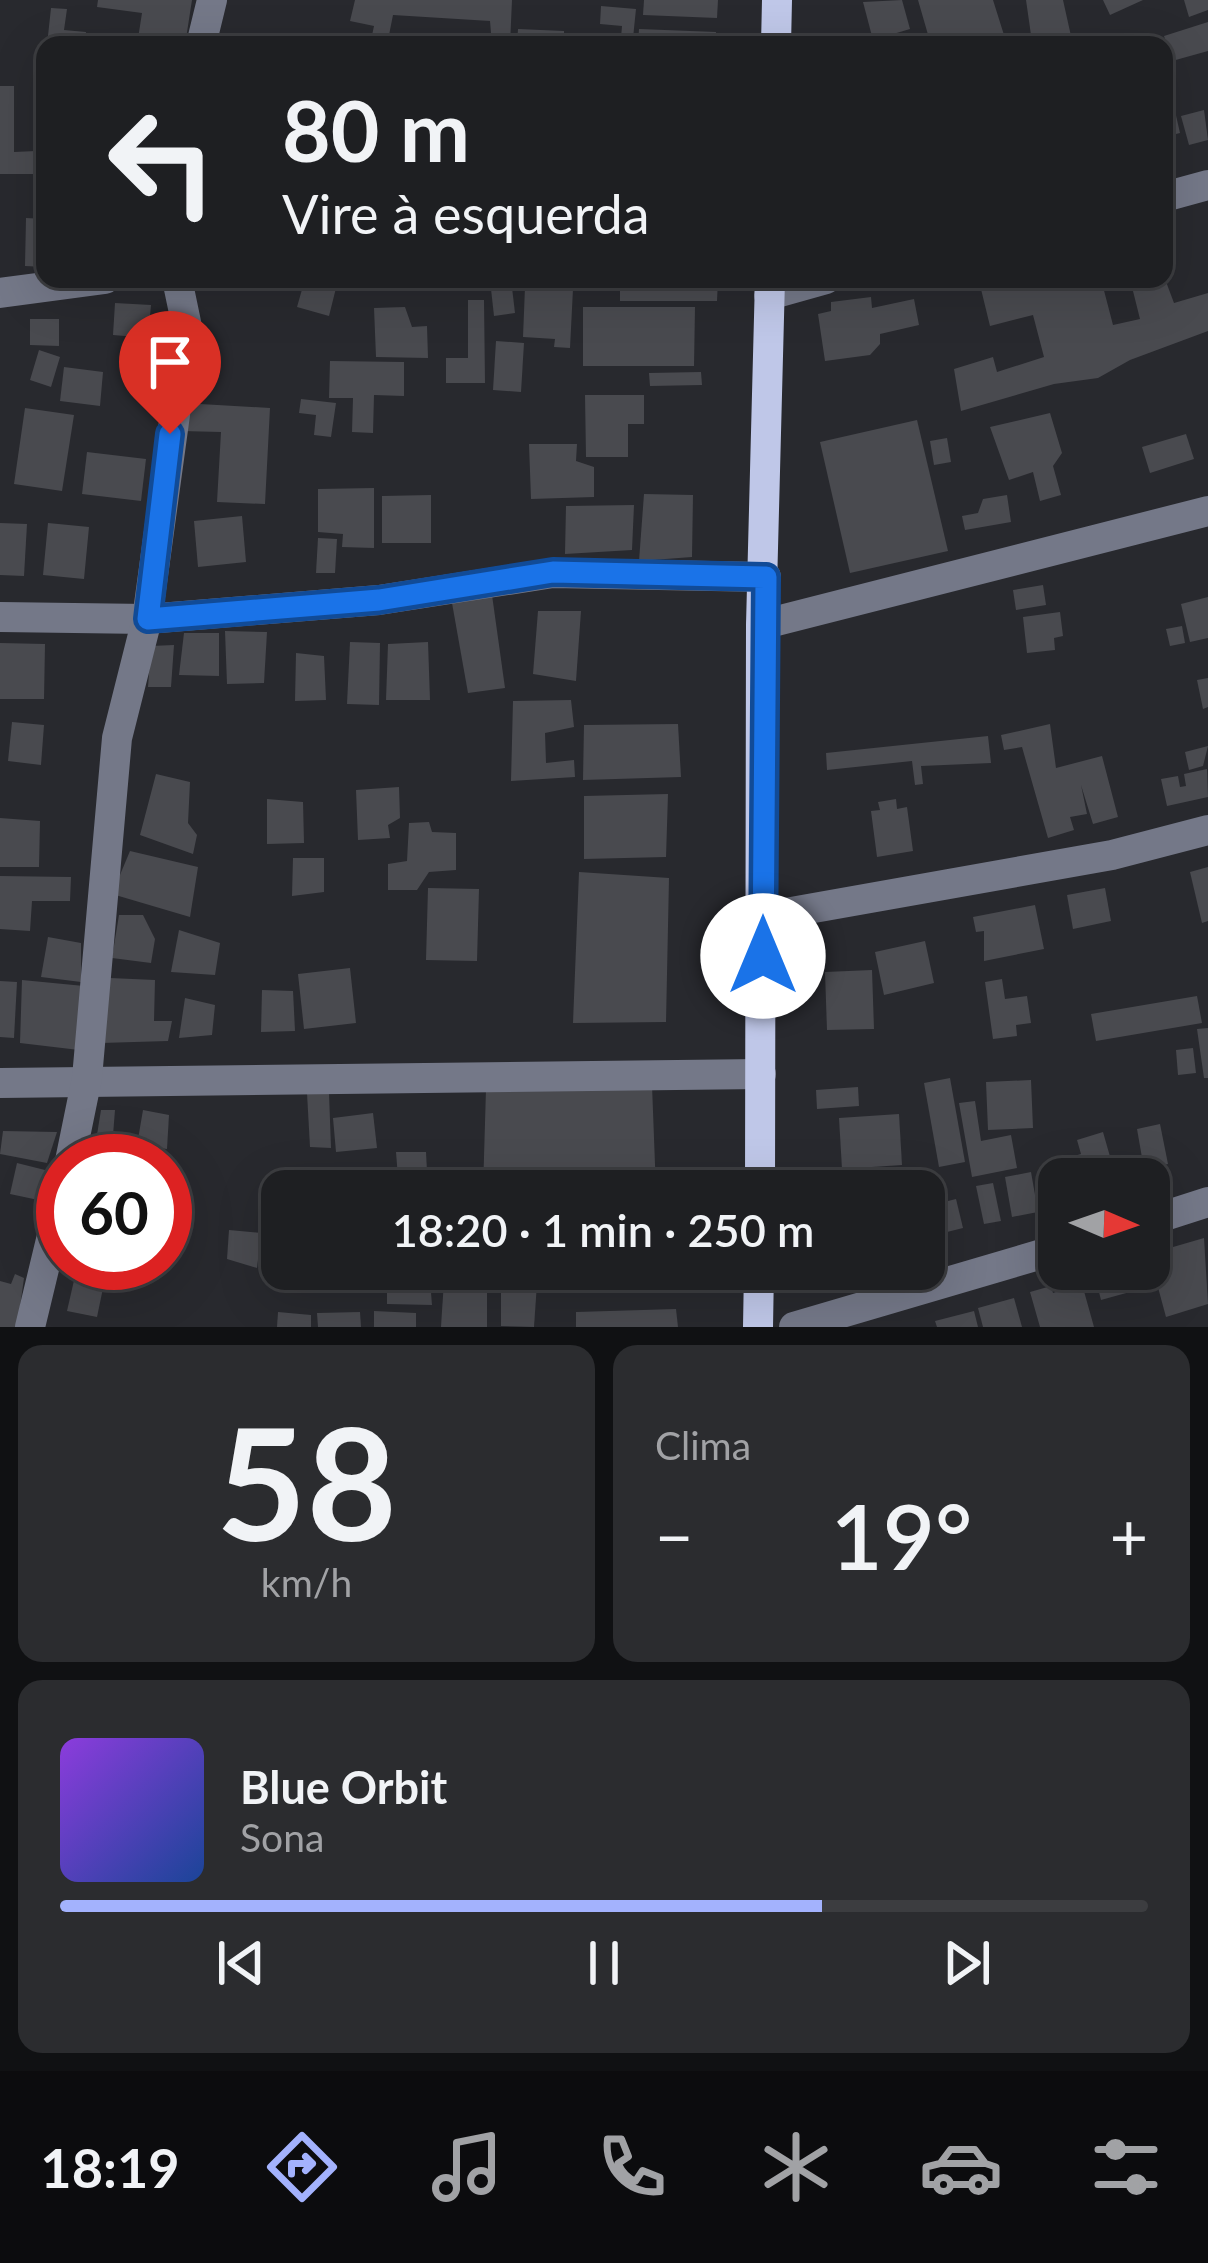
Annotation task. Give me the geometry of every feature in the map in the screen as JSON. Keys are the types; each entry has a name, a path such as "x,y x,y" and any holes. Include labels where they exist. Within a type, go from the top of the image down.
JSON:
{"main road":[{"path":"776,36 778,0"},
{"path":"760,1170 761,625 766,577 769,288"},
{"path":"758,1327 759,1290"}],"street":[{"path":"203,36 212,0"},
{"path":"1173,195 1208,185"},
{"path":"3,289 36,286"},
{"path":"76,1134 87,1078 117,739 148,619 187,327 179,288"},
{"path":"761,625 1208,511"},
{"path":"0,617 148,619 379,600 553,572 766,577"},
{"path":"763,917 1112,855 1208,830"},
{"path":"0,1083 87,1078 761,1074"},
{"path":"1170,1214 1208,1202"},
{"path":"794,1327 1038,1255"},
{"path":"30,1327 39,1290"}],"building":[{"path":"98,0 192,0 186,36 138,36 142,13 97,7"},
{"path":"355,0 512,0 510,36 491,36 490,21 393,15 389,36 372,36 374,26 350,21"},
{"path":"644,0 718,0 717,18 643,15"},
{"path":"902,0 910,29 872,36 863,2"},
{"path":"918,0 993,0 1004,35 1031,35 1026,0 1063,0 1071,36 928,36"},
{"path":"1103,0 1143,0 1110,15"},
{"path":"1184,0 1208,0 1208,10 1189,17"},
{"path":"601,6 636,9 633,36 621,36 622,26 600,24"},
{"path":"51,8 67,9 64,30 86,32 86,36 48,36"},
{"path":"1208,22 1208,51 1173,61 1173,36 1164,36"},
{"path":"518,29 564,31 564,36 518,36"},
{"path":"639,29 716,32 716,36 639,36"},
{"path":"0,86 14,86 14,152 36,151 36,174 0,174"},
{"path":"1173,102 1180,133 1173,135"},
{"path":"1204,110 1208,140 1189,145 1181,116"},
{"path":"26,218 36,219 36,267 25,266"},
{"path":"302,288 336,288 329,316 297,307"},
{"path":"491,288 512,288 515,313 494,316"},
{"path":"525,288 573,289 570,348 554,347 555,339 523,337"},
{"path":"620,288 718,288 717,301 620,301"},
{"path":"981,288 1103,288 1113,325 1140,319 1132,288 1168,288 1174,303 1208,293 1208,331 1130,360 1098,378 1054,384 961,411 954,369 993,357 997,372 1044,357 1033,315 990,326"},
{"path":"871,297 872,308 914,299 919,325 880,334 880,344 870,355 825,361 818,314 831,311 831,302"},
{"path":"468,300 484,300 485,383 446,383 446,358 468,358"},
{"path":"115,303 151,305 148,338 113,335"},
{"path":"405,307 412,327 427,326 428,358 376,357 374,308"},
{"path":"583,307 695,307 694,366 583,366"},
{"path":"30,319 59,319 59,346 30,345"},
{"path":"496,341 524,343 521,392 493,390"},
{"path":"39,350 60,357 51,387 30,380"},
{"path":"330,361 404,362 404,396 374,395 373,433 352,432 353,398 329,398"},
{"path":"64,367 103,372 100,406 60,401"},
{"path":"701,372 702,385 650,386 649,373"},
{"path":"585,395 644,395 644,424 628,424 628,457 586,457"},
{"path":"301,399 336,403 331,437 314,435 316,415 299,413"},
{"path":"183,403 270,408 265,504 217,502 221,432 181,431"},
{"path":"25,408 74,415 62,491 14,484"},
{"path":"1050,413 1062,453 1053,466 1061,495 1040,501 1033,472 1009,480 990,427"},
{"path":"917,420 948,551 850,573 820,442"},
{"path":"1186,434 1194,459 1150,473 1142,447"},
{"path":"947,438 951,462 934,465 930,441"},
{"path":"529,444 577,444 576,461 594,467 594,497 531,499"},
{"path":"87,452 146,459 141,501 82,494"},
{"path":"374,488 374,548 342,547 343,534 318,532 318,489"},
{"path":"644,494 693,495 692,557 639,561"},
{"path":"431,495 431,543 382,543 382,496"},
{"path":"1007,495 1011,522 965,530 962,516 978,513 983,499"},
{"path":"634,505 632,550 565,554 566,506"},
{"path":"242,516 246,562 198,567 194,521"},
{"path":"0,523 27,524 24,576 0,575"},
{"path":"48,523 89,527 84,579 43,575"},
{"path":"318,538 337,539 335,573 316,573"},
{"path":"1043,585 1046,605 1016,610 1013,590"},
{"path":"492,595 505,688 468,693 452,603"},
{"path":"1208,597 1208,638 1190,642 1181,604"},
{"path":"538,611 581,611 576,681 533,674"},
{"path":"1060,612 1063,636 1054,638 1055,650 1027,653 1023,617"},
{"path":"1182,626 1185,643 1170,646 1166,629"},
{"path":"225,631 267,632 264,683 227,684"},
{"path":"184,633 219,633 219,676 179,675"},
{"path":"350,642 380,643 379,705 347,704"},
{"path":"428,642 430,700 386,700 388,644"},
{"path":"0,643 45,644 44,699 0,699"},
{"path":"174,645 171,687 148,687 151,646"},
{"path":"296,653 324,656 326,700 295,701"},
{"path":"1208,678 1208,707 1203,709 1197,680"},
{"path":"571,700 574,727 545,733 546,763 574,760 575,777 511,781 513,701"},
{"path":"12,722 44,725 41,765 8,761"},
{"path":"678,724 681,777 583,780 584,725"},
{"path":"1050,724 1056,768 1102,756 1118,817 1093,824 1081,785 1087,814 1070,817 1074,830 1048,838 1022,747 1004,750 1001,735"},
{"path":"988,736 991,763 921,766 923,784 915,785 912,761 827,770 826,753"},
{"path":"1208,746 1203,766 1189,770 1185,752"},
{"path":"1207,769 1208,797 1167,806 1161,779 1178,776 1180,787 1186,786 1184,774"},
{"path":"156,774 190,782 188,823 197,835 193,854 140,835"},
{"path":"399,787 400,818 388,825 390,838 358,840 356,790"},
{"path":"668,794 666,857 584,859 584,796"},
{"path":"267,799 303,802 304,843 267,844"},
{"path":"896,799 897,809 907,807 913,851 877,857 871,811 880,810 878,802"},
{"path":"0,818 40,821 39,867 0,867"},
{"path":"429,822 432,832 456,833 456,870 429,872 417,890 388,890 388,864 407,861 409,823"},
{"path":"130,851 198,867 190,917 112,894"},
{"path":"293,858 324,858 324,892 292,896"},
{"path":"1208,867 1208,921 1202,923 1190,872"},
{"path":"579,872 669,878 666,1022 573,1023"},
{"path":"0,876 71,877 70,901 32,901 30,931 0,929"},
{"path":"428,888 479,889 477,961 426,960"},
{"path":"1105,888 1111,921 1073,929 1067,895"},
{"path":"1035,905 1044,949 984,961 984,931 976,932 973,917"},
{"path":"119,915 143,915 155,939 151,963 112,958"},
{"path":"179,930 220,943 215,975 171,972"},
{"path":"48,937 81,943 81,982 41,977"},
{"path":"925,941 934,983 884,995 875,952"},
{"path":"350,968 356,1023 304,1029 298,974"},
{"path":"872,970 874,1029 827,1030 825,972"},
{"path":"110,978 155,980 154,1021 172,1021 168,1041 101,1043"},
{"path":"1002,979 1005,999 1027,996 1031,1023 1016,1025 1017,1036 993,1039 985,982"},
{"path":"22,980 84,986 79,1050 20,1043"},
{"path":"0,981 17,982 14,1038 0,1037"},
{"path":"262,990 293,991 295,1031 261,1032"},
{"path":"1197,996 1202,1023 1096,1041 1091,1014"},
{"path":"185,998 215,1005 212,1035 179,1038"},
{"path":"1208,1028 1208,1078 1204,1078 1197,1029"},
{"path":"1193,1048 1196,1073 1178,1075 1176,1050"},
{"path":"950,1078 965,1162 939,1167 924,1083"},
{"path":"1031,1080 1033,1128 988,1130 986,1082"},
{"path":"652,1085 655,1170 484,1170 486,1089"},
{"path":"858,1087 859,1106 817,1109 816,1090"},
{"path":"307,1093 329,1093 331,1148 310,1147"},
{"path":"975,1101 981,1141 1011,1135 1017,1168 972,1177 959,1103"},
{"path":"101,1110 115,1110 113,1134 97,1134"},
{"path":"143,1110 169,1115 168,1134 139,1134"},
{"path":"373,1113 377,1148 336,1152 333,1118"},
{"path":"899,1114 902,1165 842,1169 839,1118"},
{"path":"1160,1124 1167,1158 1142,1158 1137,1129"},
{"path":"3,1131 57,1132 36,1134 36,1161 0,1154"},
{"path":"1103,1132 1110,1158 1067,1158 1081,1154 1077,1140"},
{"path":"396,1152 426,1152 427,1170 397,1170"},
{"path":"17,1163 36,1168 36,1200 10,1194"},
{"path":"1031,1172 1038,1212 1012,1217 1005,1177"},
{"path":"993,1183 1001,1221 984,1224 976,1186"},
{"path":"956,1199 963,1228 945,1232 945,1202"},
{"path":"229,1230 261,1233 257,1268 227,1259"},
{"path":"1204,1238 1208,1304 1166,1317 1159,1290 1170,1290 1170,1248"},
{"path":"15,1274 24,1278 18,1321 15,1327 0,1327 0,1281 11,1284"},
{"path":"72,1290 103,1290 97,1317 67,1311"},
{"path":"387,1290 431,1290 432,1305 387,1304"},
{"path":"443,1290 487,1290 487,1327 441,1327"},
{"path":"501,1290 537,1290 534,1327 501,1326"},
{"path":"1084,1290 1094,1327 1040,1327 1030,1292"},
{"path":"1098,1290 1137,1290 1101,1300"},
{"path":"1014,1298 1022,1327 983,1327 978,1308"},
{"path":"676,1309 678,1327 576,1327 576,1312"},
{"path":"374,1311 416,1313 416,1327 374,1327"},
{"path":"974,1311 978,1327 937,1327 935,1321"},
{"path":"278,1312 311,1315 311,1327 277,1327"},
{"path":"360,1312 361,1327 318,1327 317,1313"}],"route":[{"path":"170,434 148,619 379,600 553,572 766,577 761,625 763,956"}]}
